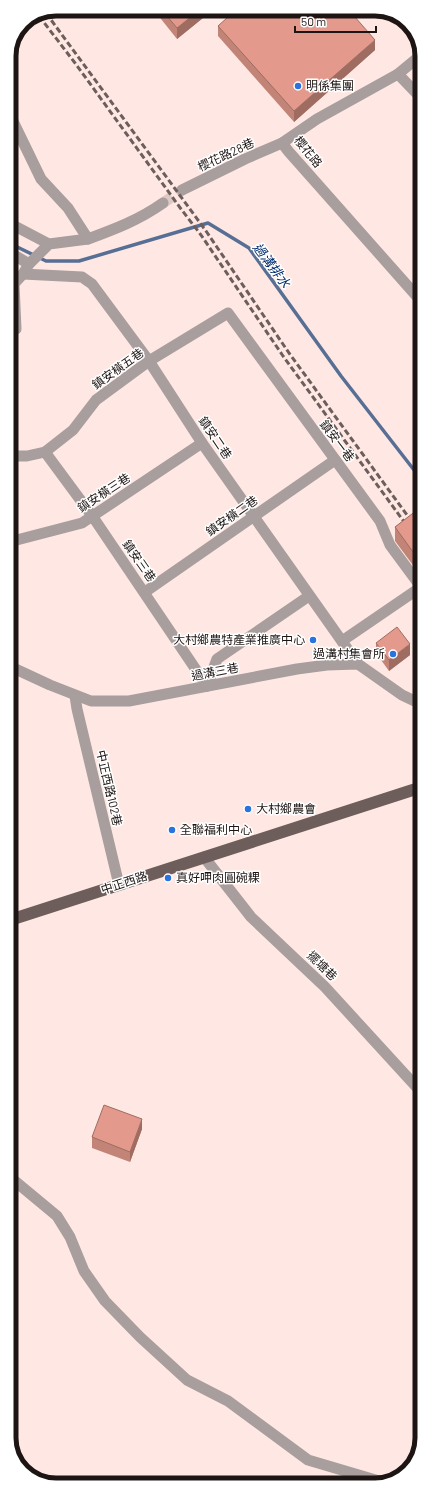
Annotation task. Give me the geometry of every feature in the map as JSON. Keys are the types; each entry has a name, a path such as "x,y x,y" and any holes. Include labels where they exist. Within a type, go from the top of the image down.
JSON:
{"main road":[{"name":"中正西路","path":"16,918 415,789"}],"street":[{"name":"櫻花路","path":"415,60 398,74 317,119 282,143 288,152 415,294"},
{"path":"398,74 415,92"},
{"path":"16,127 41,179 68,208 88,239"},
{"name":"櫻花路28巷","path":"182,190 244,159 282,143"},
{"path":"16,227 49,244 88,239 134,222 163,203"},
{"path":"16,281 49,244"},
{"path":"16,259 26,269"},
{"name":"鎮安二巷","path":"26,269 82,277 92,284 149,361 202,443 358,664"},
{"name":"鎮安橫五巷","path":"16,456 27,456 46,452 73,430 96,400 149,361 228,313"},
{"name":"鎮安一巷","path":"228,313 380,521 390,545 415,579"},
{"name":"鎮安橫三巷","path":"16,540 82,523 202,443"},
{"name":"鎮安三巷","path":"46,452 145,592 207,686"},
{"name":"鎮安橫二巷","path":"145,592 335,460"},
{"path":"342,641 415,591"},
{"path":"207,686 217,659 309,596"},
{"path":"358,664 402,695 415,701"},
{"name":"過溝三巷","path":"16,669 75,696 91,701 129,701 327,665 358,664"},
{"name":"中正西路102巷","path":"75,696 119,885"},
{"name":"擺塘巷","path":"204,857 251,917 325,986 415,1085"},
{"path":"16,1182 57,1216 70,1237 84,1271 104,1301 140,1337 188,1380 228,1401 308,1460 369,1478"}],"building":[{"path":"167,16 192,16 177,28"},
{"name":"明係集團","path":"229,16 354,16 375,40 294,111 218,26"},
{"path":"415,512 415,555 395,527"},
{"path":"397,627 410,644 389,660 376,643"},
{"path":"104,1105 142,1119 130,1152 92,1137"}],"waterway":[{"name":"過溝排水","path":"16,246 46,261 79,261 208,223 249,248 341,376 415,471"}],"tunnel":[{"path":"163,203 182,190"}],"railway":[{"path":"49,17 206,231 289,353 415,526"},
{"path":"41,19 201,235 283,356 415,537"}],"place":[{"name":"明係集團","path":"298,86"},
{"name":"大村鄉農特產業推廣中心","path":"313,640"},
{"name":"過溝村集會所","path":"393,654"},
{"name":"大村鄉農會","path":"248,809"},
{"name":"全聯福利中心","path":"172,830"},
{"name":"真好呷肉圓碗粿","path":"168,878"}]}
